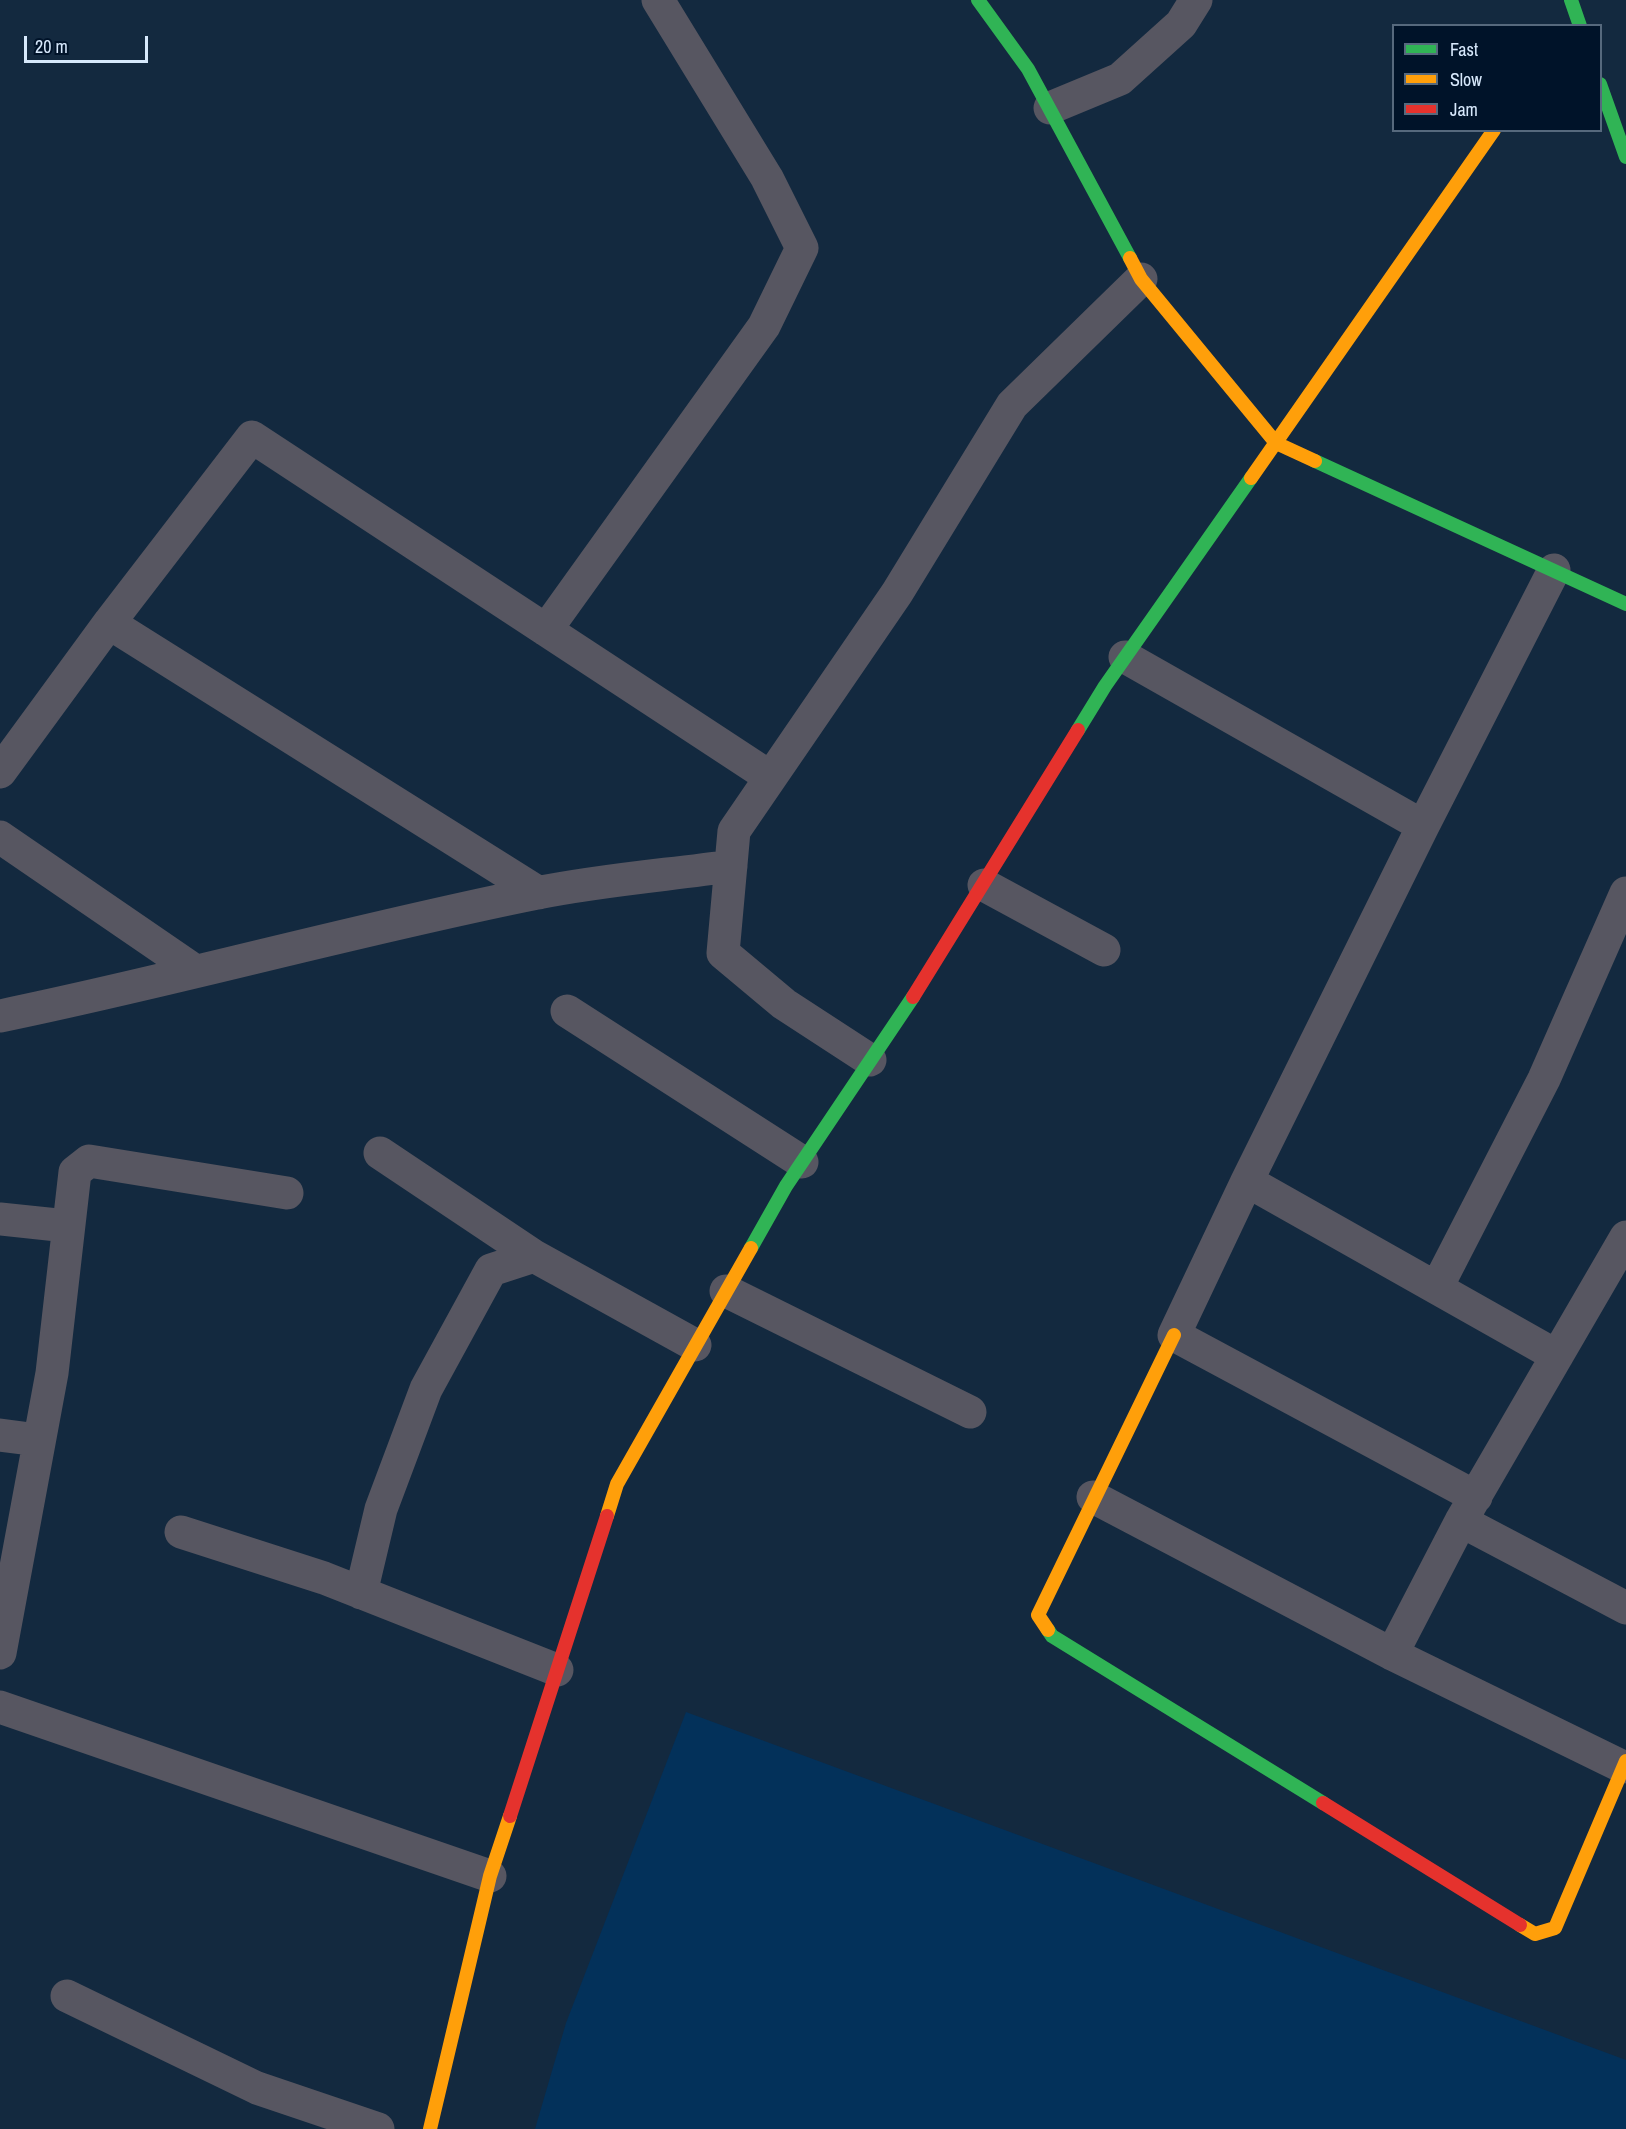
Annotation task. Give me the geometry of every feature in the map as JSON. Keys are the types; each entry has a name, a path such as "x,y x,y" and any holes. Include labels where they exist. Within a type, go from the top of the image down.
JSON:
{"street":[{"path":"546,630 764,326 802,248 767,178 658,0"},
{"path":"978,0 1028,69 1141,279 1276,443 1626,604"},
{"path":"1050,108 1120,79 1181,24 1196,0"},
{"path":"1602,90 1626,157"},
{"path":"430,2129 490,1876 617,1484 801,1162 944,951 1125,657 1493,132"},
{"path":"870,1060 784,1004 723,953 734,831 897,593 1012,405 1141,279"},
{"path":"0,772 109,624 252,437 770,777"},
{"path":"1093,1497 1392,1654 1625,1764 1555,1928 1534,1934 1052,1636 1038,1615 1093,1497 1174,1335 1246,1180 1554,570"},
{"path":"109,624 539,893"},
{"path":"1125,657 1423,826"},
{"path":"0,837 194,970"},
{"path":"0,1016 105,994 194,970 539,893 731,866"},
{"path":"984,885 1104,950"},
{"path":"1437,1287 1544,1079 1626,893"},
{"path":"567,1011 801,1162"},
{"path":"380,1153 534,1256 695,1345"},
{"path":"0,1653 52,1373 75,1172 89,1161 287,1192"},
{"path":"1246,1180 1557,1356"},
{"path":"0,1219 68,1226"},
{"path":"1392,1654 1468,1509 1626,1237"},
{"path":"361,1593 381,1509 426,1389 491,1270 534,1256"},
{"path":"726,1291 970,1412"},
{"path":"1174,1335 1468,1509 1626,1608"},
{"path":"0,1435 38,1440"},
{"path":"181,1533 361,1593 556,1670"},
{"path":"0,1707 490,1876"},
{"path":"67,1996 257,2088 378,2129"}],"shaded area":[{"path":"686,1712 1626,2060 1626,2129 535,2129 566,2023"}],"traffic: fast":[{"path":"978,0 1028,69 1130,258"},
{"path":"1571,0 1579,24"},
{"path":"1602,90 1626,157"},
{"path":"1315,461 1626,604"},
{"path":"1078,730 1105,686 1251,478"},
{"path":"751,1248 786,1186 913,997"},
{"path":"1048,1630 1052,1636 1323,1803"}],"traffic: slow":[{"path":"1251,478 1493,132"},
{"path":"1130,258 1141,279 1276,443 1315,461"},
{"path":"607,1516 617,1484 751,1248"},
{"path":"1048,1630 1038,1615 1174,1335"},
{"path":"1520,1925 1535,1934 1555,1928 1626,1761"},
{"path":"430,2129 490,1876 510,1816"}],"traffic: jam":[{"path":"913,997 1078,730"},
{"path":"510,1816 607,1516"},
{"path":"1323,1803 1520,1925"}]}
